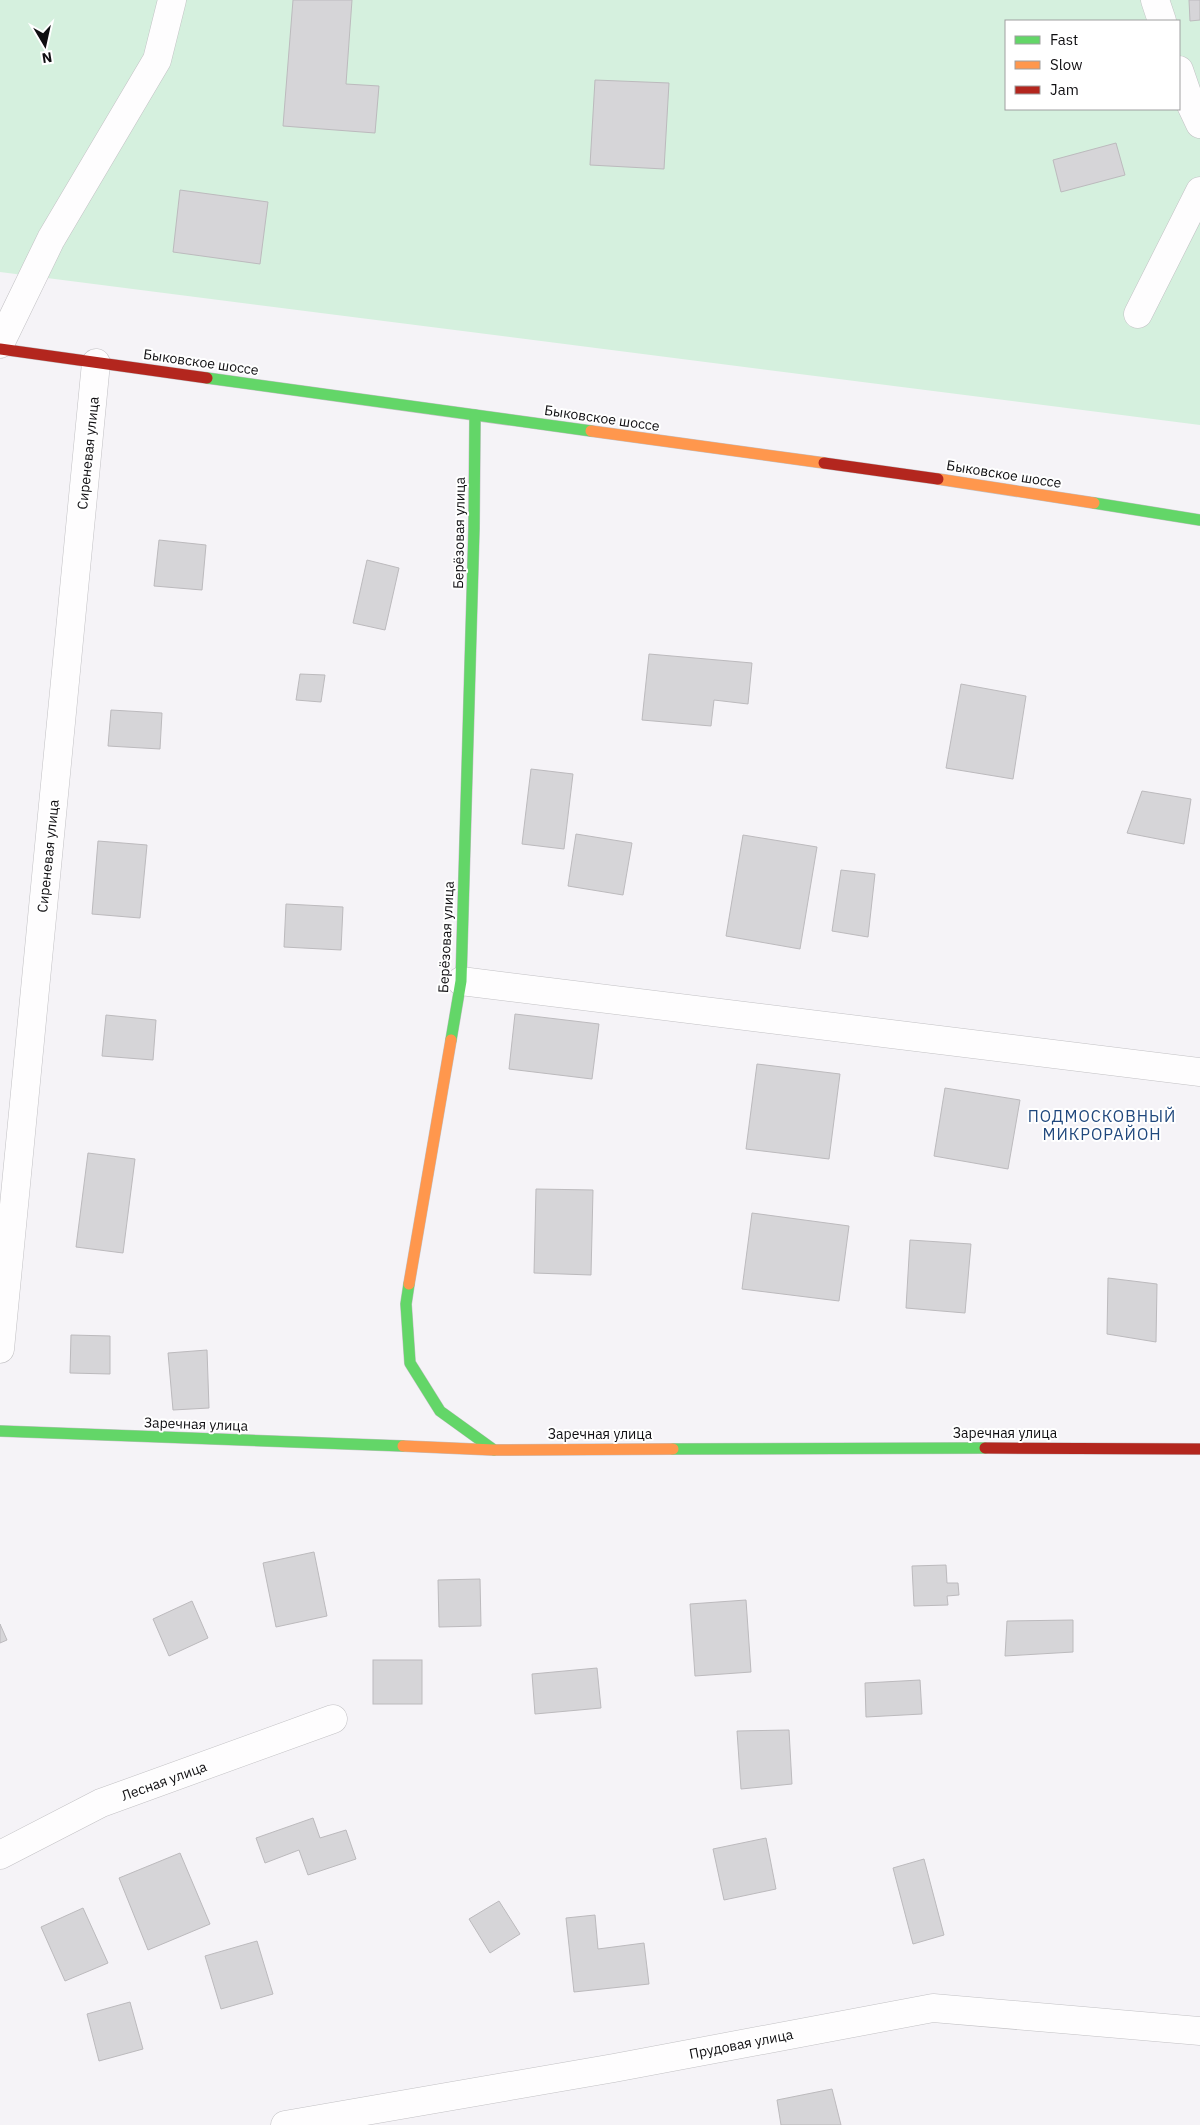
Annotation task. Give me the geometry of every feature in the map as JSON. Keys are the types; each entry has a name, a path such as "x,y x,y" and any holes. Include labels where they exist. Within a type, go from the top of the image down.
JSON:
{"street":[{"path":"0,344 51,239 157,60 172,0"},
{"path":"1155,0 1162,20"},
{"path":"1180,73 1190,105 1200,124"},
{"path":"1138,314 1200,191"},
{"name":"Быковское шоссе","path":"0,349 998,487 1200,520"},
{"name":"Сиреневая улица","path":"0,1349 96,363"},
{"name":"Берёзовая улица","path":"475,415 474,528 461,981 406,1304 410,1363 440,1411 494,1450"},
{"path":"461,981 1200,1072"},
{"name":"Заречная улица","path":"0,1431 494,1450 1200,1449"},
{"name":"Лесная улица","path":"0,1855 102,1803 333,1719"},
{"name":"Прудовая улица","path":"285,2125 614,2068 933,2008 1200,2031"}],"green space":[{"path":"0,0 1200,0 1200,425 0,272"}],"building":[{"path":"293,0 352,0 346,84 379,86 375,133 283,126"},
{"path":"1189,0 1200,0 1200,20 1190,21"},
{"path":"595,80 669,83 664,169 590,165"},
{"path":"1116,143 1125,175 1061,192 1053,160"},
{"path":"180,190 268,202 260,264 173,252"},
{"path":"159,540 206,545 202,590 154,586"},
{"path":"367,560 399,568 385,630 353,623"},
{"path":"649,654 752,663 748,704 714,700 711,726 642,720"},
{"path":"300,674 325,675 321,702 296,700"},
{"path":"961,684 1026,696 1013,779 946,768"},
{"path":"111,710 162,713 160,749 108,746"},
{"path":"531,769 573,774 564,849 522,844"},
{"path":"1142,791 1191,799 1184,844 1127,833"},
{"path":"576,834 632,843 623,895 568,886"},
{"path":"743,835 817,847 800,949 726,936"},
{"path":"98,841 147,845 140,918 92,914"},
{"path":"841,870 875,874 868,937 832,931"},
{"path":"286,904 343,907 341,950 284,947"},
{"path":"515,1014 599,1024 592,1079 509,1069"},
{"path":"106,1015 156,1020 153,1060 102,1056"},
{"path":"757,1064 840,1074 829,1159 746,1149"},
{"path":"945,1088 1020,1100 1008,1169 934,1156"},
{"path":"88,1153 135,1159 123,1253 76,1247"},
{"path":"536,1189 593,1190 591,1275 534,1273"},
{"path":"752,1213 849,1226 839,1301 742,1289"},
{"path":"910,1240 971,1244 965,1313 906,1308"},
{"path":"1108,1278 1157,1284 1156,1342 1107,1334"},
{"path":"71,1335 110,1336 110,1374 70,1373"},
{"path":"207,1350 209,1408 173,1410 168,1353"},
{"path":"314,1552 327,1616 276,1627 263,1563"},
{"path":"946,1565 947,1583 958,1583 959,1595 947,1596 948,1605 914,1606 912,1566"},
{"path":"480,1579 481,1626 439,1627 438,1580"},
{"path":"746,1600 751,1672 695,1676 690,1604"},
{"path":"192,1601 208,1638 169,1656 153,1619"},
{"path":"1073,1620 1073,1652 1005,1656 1007,1621"},
{"path":"0,1624 7,1640 0,1643"},
{"path":"373,1660 422,1660 422,1704 373,1704"},
{"path":"597,1668 601,1708 535,1714 532,1674"},
{"path":"920,1680 922,1714 866,1717 865,1683"},
{"path":"789,1730 792,1784 741,1789 737,1731"},
{"path":"313,1818 320,1838 346,1830 356,1859 308,1875 299,1850 265,1863 256,1838"},
{"path":"766,1838 776,1889 724,1900 713,1849"},
{"path":"180,1853 210,1924 148,1950 119,1878"},
{"path":"924,1859 944,1935 913,1944 893,1868"},
{"path":"499,1901 520,1934 490,1953 469,1919"},
{"path":"83,1908 108,1963 65,1981 41,1927"},
{"path":"595,1915 598,1949 644,1943 649,1984 574,1992 566,1918"},
{"path":"257,1941 273,1994 221,2009 205,1956"},
{"path":"130,2002 143,2049 99,2061 87,2014"},
{"path":"832,2089 841,2125 781,2125 777,2100"}],"traffic: fast":[{"path":"207,378 591,431"},
{"path":"451,1040 461,981 474,528 475,415"},
{"path":"1094,503 1200,520"},
{"path":"409,1284 406,1304 410,1363 440,1411 494,1450"},
{"path":"0,1431 403,1446"},
{"path":"673,1449 985,1448"}],"traffic: slow":[{"path":"591,431 824,463"},
{"path":"938,479 1094,503"},
{"path":"409,1284 451,1040"},
{"path":"403,1446 494,1450 673,1449"}],"traffic: jam":[{"path":"0,349 207,378"},
{"path":"824,463 938,479"},
{"path":"985,1448 1200,1449"}],"district":[{"name":"ПОДМОСКОВНЫЙ МИКРОРАЙОН","path":"1102,1125"}]}
